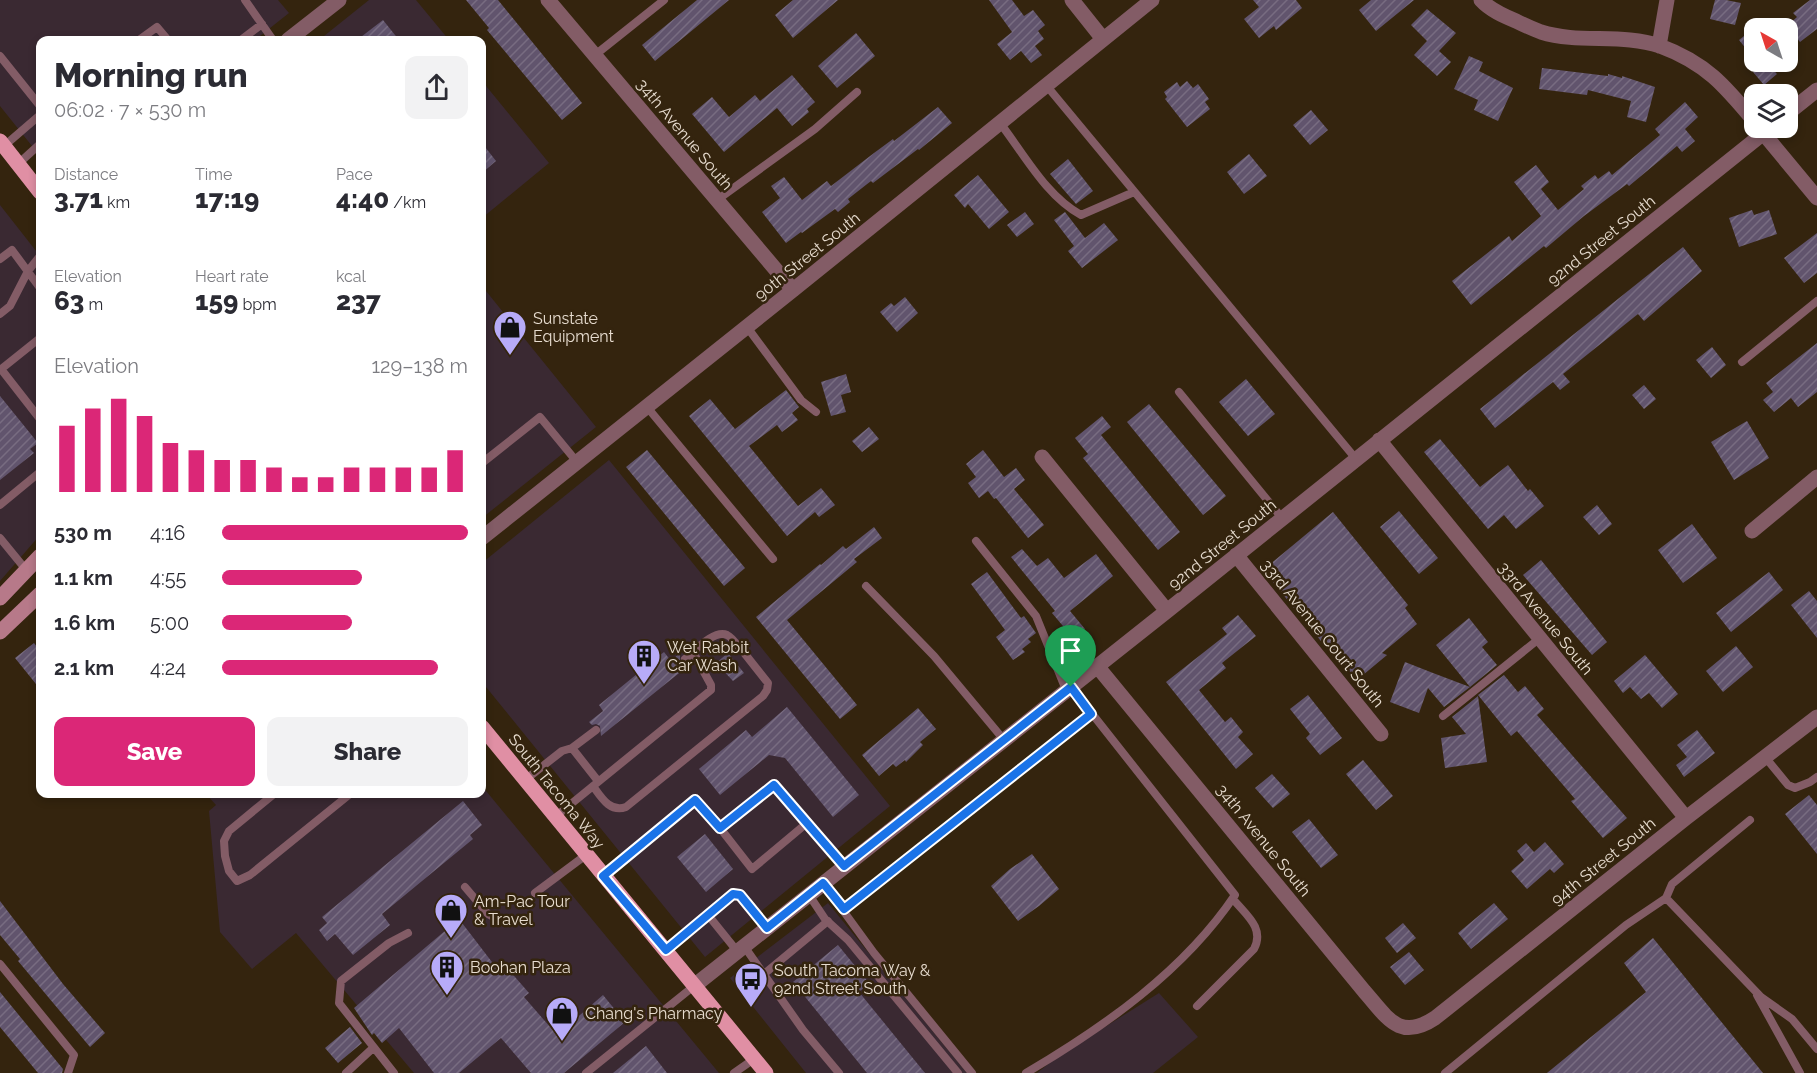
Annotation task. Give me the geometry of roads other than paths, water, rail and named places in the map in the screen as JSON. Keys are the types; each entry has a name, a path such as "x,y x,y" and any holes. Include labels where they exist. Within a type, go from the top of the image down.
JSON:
{"main road":[{"path":"2,144 36,187"},
{"path":"0,598 36,561"},
{"path":"0,632 36,598"},
{"name":"South Tacoma Way","path":"486,732 766,1073"}],"street":[{"path":"293,36 339,0"},
{"name":"34th Avenue South","path":"548,0 793,291"},
{"path":"1072,0 1103,39"},
{"name":"90th Street South","path":"486,535 793,291 1152,0"},
{"path":"1481,0 1502,15 1542,32 1632,40 1659,46 1684,56 1708,71 1744,107"},
{"path":"1659,46 1667,0"},
{"path":"1798,105 1817,90"},
{"name":"92nd Street South","path":"694,986 1356,459 1750,138"},
{"path":"1770,138 1817,198"},
{"name":"33rd Avenue South","path":"1379,440 1686,818"},
{"path":"1042,457 1167,610"},
{"path":"1752,531 1817,477"},
{"name":"33rd Avenue Court South","path":"1236,555 1381,734"},
{"name":"34th Avenue South","path":"1097,666 1383,1013 1400,1028 1409,1029"},
{"name":"94th Street South","path":"1409,1029 1421,1026 1435,1018 1817,717"}],"lane":[{"path":"244,0 270,36"},
{"path":"596,55 664,0"},
{"path":"246,36 262,24"},
{"path":"145,36 157,27 165,36"},
{"path":"0,56 36,101"},
{"path":"1046,85 1356,459"},
{"path":"717,200 815,129 857,92"},
{"path":"2,144 36,118"},
{"path":"1000,123 1066,207 1081,215 1134,192"},
{"path":"18,164 36,148"},
{"path":"0,259 12,250 36,282"},
{"path":"0,315 10,306 28,271 36,261"},
{"path":"1742,362 1817,301"},
{"path":"747,327 801,400 816,412"},
{"path":"36,341 1,370 36,414"},
{"path":"1179,392 1282,518"},
{"path":"647,407 773,559"},
{"path":"486,460 540,417 577,462"},
{"path":"0,505 36,475"},
{"path":"0,538 27,571"},
{"path":"976,541 1036,616 1069,688 1235,895 1224,913 1150,988 1099,1026 1026,1073"},
{"path":"866,586 934,656 1004,740"},
{"path":"685,659 715,636 724,634 729,636 738,646"},
{"path":"1443,716 1540,638"},
{"path":"555,817 711,690 711,684 693,652"},
{"path":"572,748 607,804 613,808 626,807 763,696 768,683 745,654"},
{"path":"844,909 1091,714"},
{"path":"525,780 562,751 572,748 596,730"},
{"path":"1765,757 1788,785 1795,788 1810,783 1817,777"},
{"path":"720,828 774,785 844,866"},
{"path":"269,798 229,831 224,841 229,871 237,881 250,875 345,798"},
{"path":"603,876 695,800 752,869 807,823"},
{"path":"1445,1073 1626,925 1666,898 1672,884 1750,820"},
{"path":"535,893 586,855"},
{"path":"823,883 874,953 972,1073"},
{"path":"465,887 488,914 499,920"},
{"path":"666,950 733,894 740,895 767,928"},
{"path":"808,894 828,921 848,940 957,1073"},
{"path":"1666,898 1755,991 1792,1019 1817,1049"},
{"path":"1197,1006 1254,949 1258,941 1259,932 1233,899"},
{"path":"708,915 764,974 803,1030 839,1073"},
{"path":"764,974 828,921"},
{"path":"394,1073 339,1003 341,981 389,943 408,933"},
{"path":"0,964 74,1055 68,1073"},
{"path":"586,1073 694,986"},
{"path":"1755,991 1800,1073"},
{"path":"346,1073 373,1048"},
{"path":"734,1073 754,1059"}],"place":[{"name":"Sunstate Equipment","path":"510,356"},
{"name":"Wet Rabbit Car Wash","path":"644,685"},
{"name":"Am-Pac Tour & Travel","path":"451,939"},
{"name":"Boohan Plaza","path":"447,996"},
{"name":"South Tacoma Way & 92nd Street South","path":"751,1008"},
{"name":"Chang's Pharmacy","path":"562,1042"}]}
